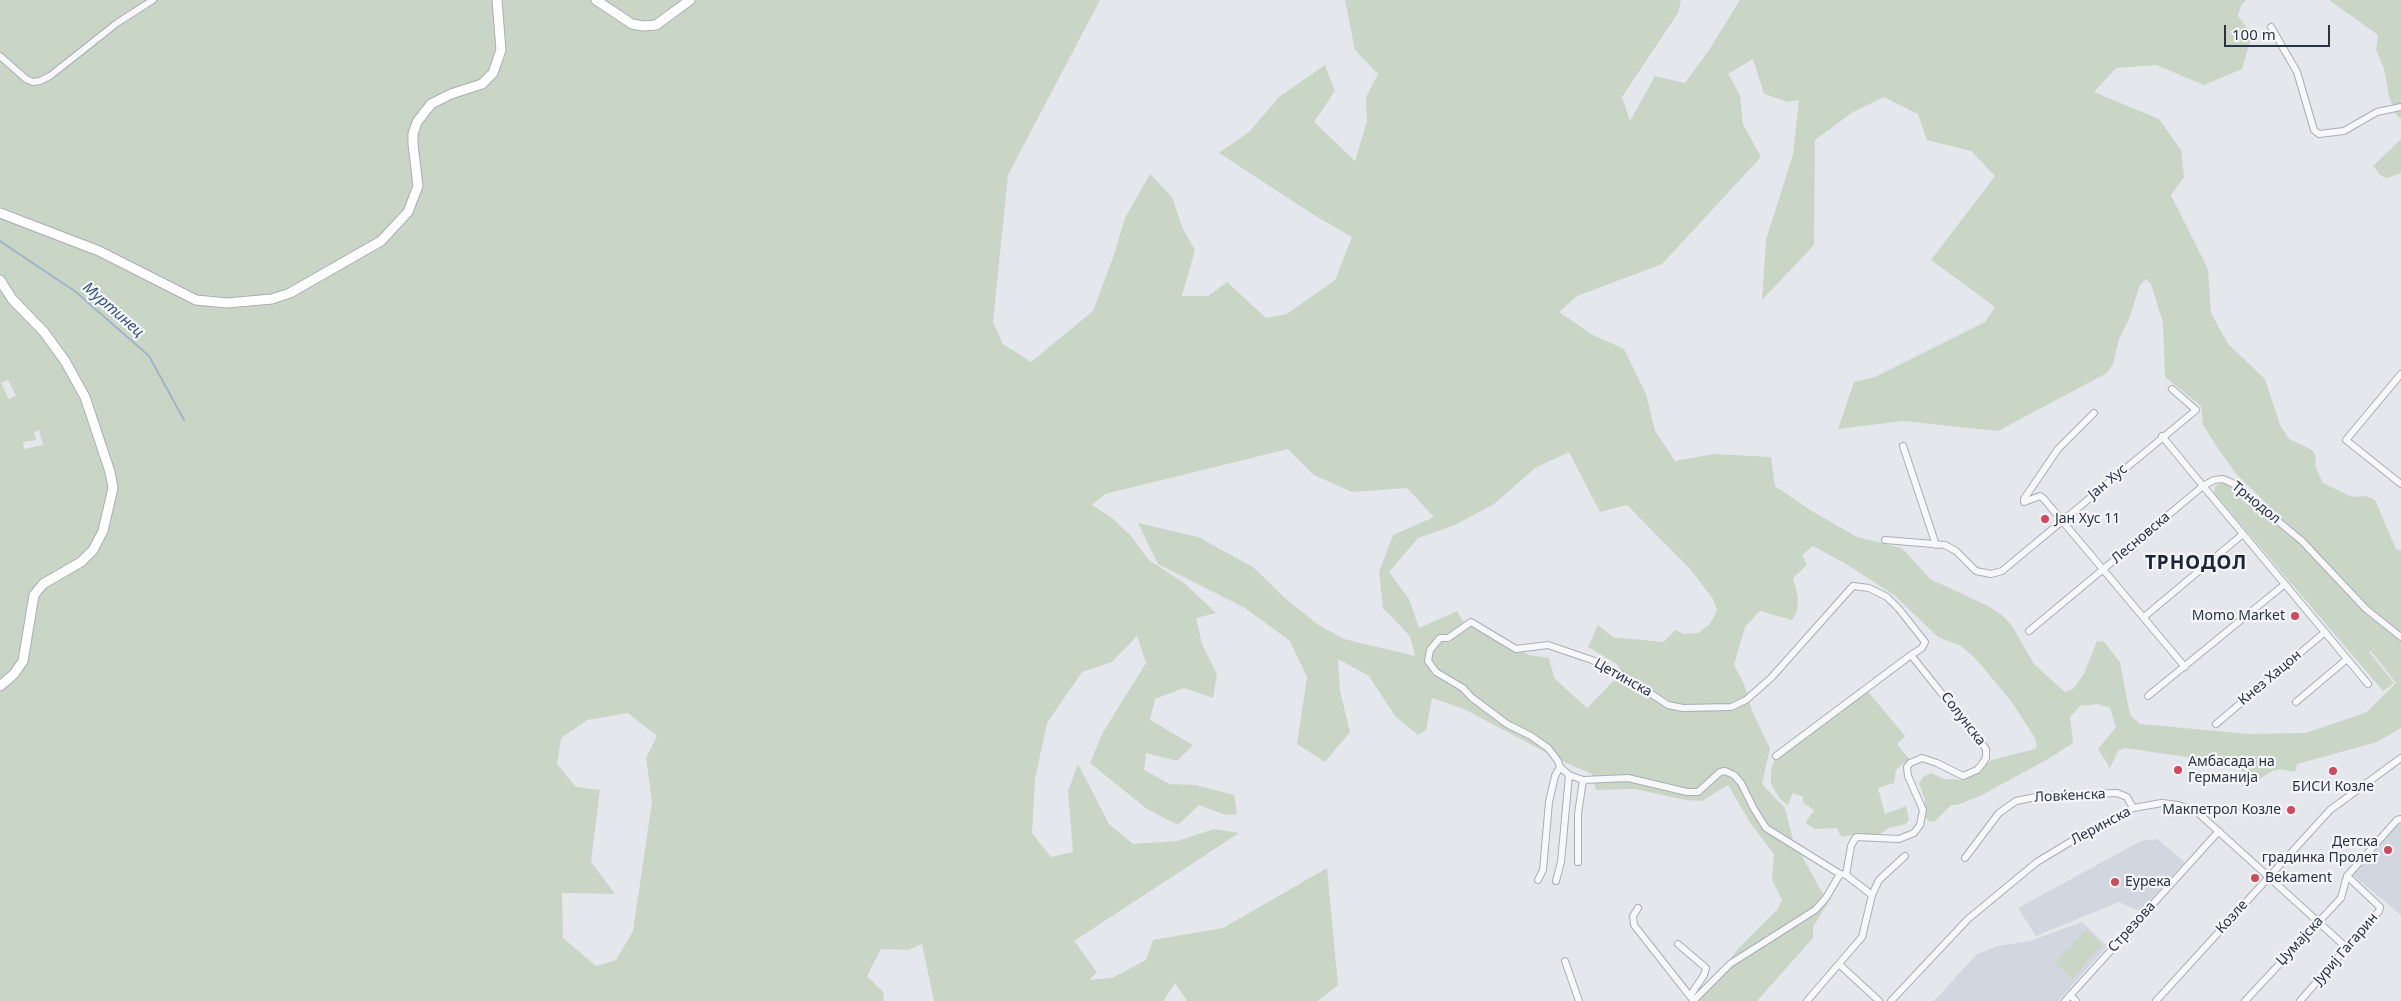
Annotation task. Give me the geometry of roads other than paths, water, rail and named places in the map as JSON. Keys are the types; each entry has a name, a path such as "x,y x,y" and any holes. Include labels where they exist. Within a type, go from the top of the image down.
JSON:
{"main road":[{"path":"0,213 98,251 196,300 227,303 272,299 290,293 381,241 408,212 418,186 413,144 413,134 417,122 431,104 451,94 482,84 493,74 501,50 497,0"},
{"path":"596,0 632,24 643,26 656,24 690,0"},
{"path":"0,280 12,299 44,332 65,361 81,390 110,472 113,488 103,531 93,550 81,562 43,584 36,591 31,606 27,646 23,661 14,674 0,686"}],"street":[{"path":"0,56 26,79 33,82 40,81 50,76 117,23 153,0"},
{"path":"2271,27 2297,72 2314,130 2319,134 2344,131 2377,112 2401,107"},
{"path":"2401,374 2346,440 2401,484"},
{"name":"Јан Хус","path":"1885,540 1936,544 1951,548 1976,571 1991,574 2002,571 2162,436 2196,410 2172,389"},
{"path":"2094,413 2058,449 2024,499 2027,503 2040,496 2185,667"},
{"path":"2162,436 2203,486"},
{"path":"1903,446 1936,544"},
{"name":"Трнодол","path":"2368,684 2203,486 2214,480 2223,479 2232,483 2302,541 2366,609 2401,637"},
{"name":"Лесновска","path":"2029,631 2203,486"},
{"path":"2144,617 2243,534"},
{"path":"2148,696 2285,584"},
{"name":"Цетинска","path":"1843,874 1766,828 1741,783 1734,775 1725,771 1720,772 1698,792 1688,792 1628,778 1582,780 1570,775 1560,767 1548,748 1531,736 1507,724 1471,697 1463,688 1436,672 1428,661 1430,650 1440,638 1448,638 1472,622 1516,649 1548,645 1592,660 1626,677 1668,704 1683,708 1730,708 1746,700 1772,678 1853,586 1869,588 1887,597 1899,609 1925,642 1922,648 1911,655"},
{"name":"Кнез Хацон","path":"2216,724 2325,632"},
{"path":"1776,756 1911,655"},
{"name":"Солунска","path":"1843,874 1851,846 1856,837 1899,839 1914,833 1920,825 1923,810 1908,776 1907,767 1910,763 1922,758 1937,762 1963,776 1976,770 1986,758 1986,749 1980,740 1911,655"},
{"path":"2296,702 2347,659"},
{"name":"Козле","path":"2156,1001 2330,810 2401,758"},
{"path":"1538,880 1543,870 1550,802 1555,776 1560,767"},
{"path":"1556,881 1561,862 1570,775"},
{"path":"1578,862 1578,814 1582,780"},
{"name":"Ловќенска","path":"1965,858 1999,812 2016,801 2041,796 2117,793 2127,797 2133,808"},
{"name":"Леринска","path":"1891,1001 1968,919 2016,877 2059,848 2133,808 2162,803 2187,807 2196,811 2347,948"},
{"path":"2347,876 2396,820 2401,819"},
{"name":"Стрезова","path":"2065,1001 2219,831"},
{"path":"1807,1001 1840,965 1862,937 1874,889 1905,856"},
{"path":"1692,999 1730,964 1815,910 1843,874 1874,889"},
{"name":"Џумајска","path":"2245,1001 2341,898 2347,876"},
{"name":"Јуриј Гагарин","path":"2300,1001 2379,911 2380,907 2347,876"},
{"path":"1638,908 1633,916 1634,925 1692,999"},
{"path":"1678,944 1706,968 1692,999"},
{"path":"1565,961 1579,1001"},
{"path":"1840,965 1879,1001"},
{"path":"2070,995 2076,1001"}],"waterway":[{"name":"Муртинец","path":"0,241 76,292 149,356 184,420"}],"place":[{"name":"Јан Хус 11","path":"2045,519"},
{"name":"Momo Market","path":"2295,616"},
{"name":"Амбасада на Германија","path":"2178,770"},
{"name":"БИСИ Козле","path":"2333,771"},
{"name":"Макпетрол Козле","path":"2291,810"},
{"name":"Детска градинка Пролет","path":"2388,850"},
{"name":"Bekament","path":"2255,878"},
{"name":"Еурека","path":"2115,882"}],"district":[{"name":"ТРНОДОЛ","path":"2196,564"}]}
